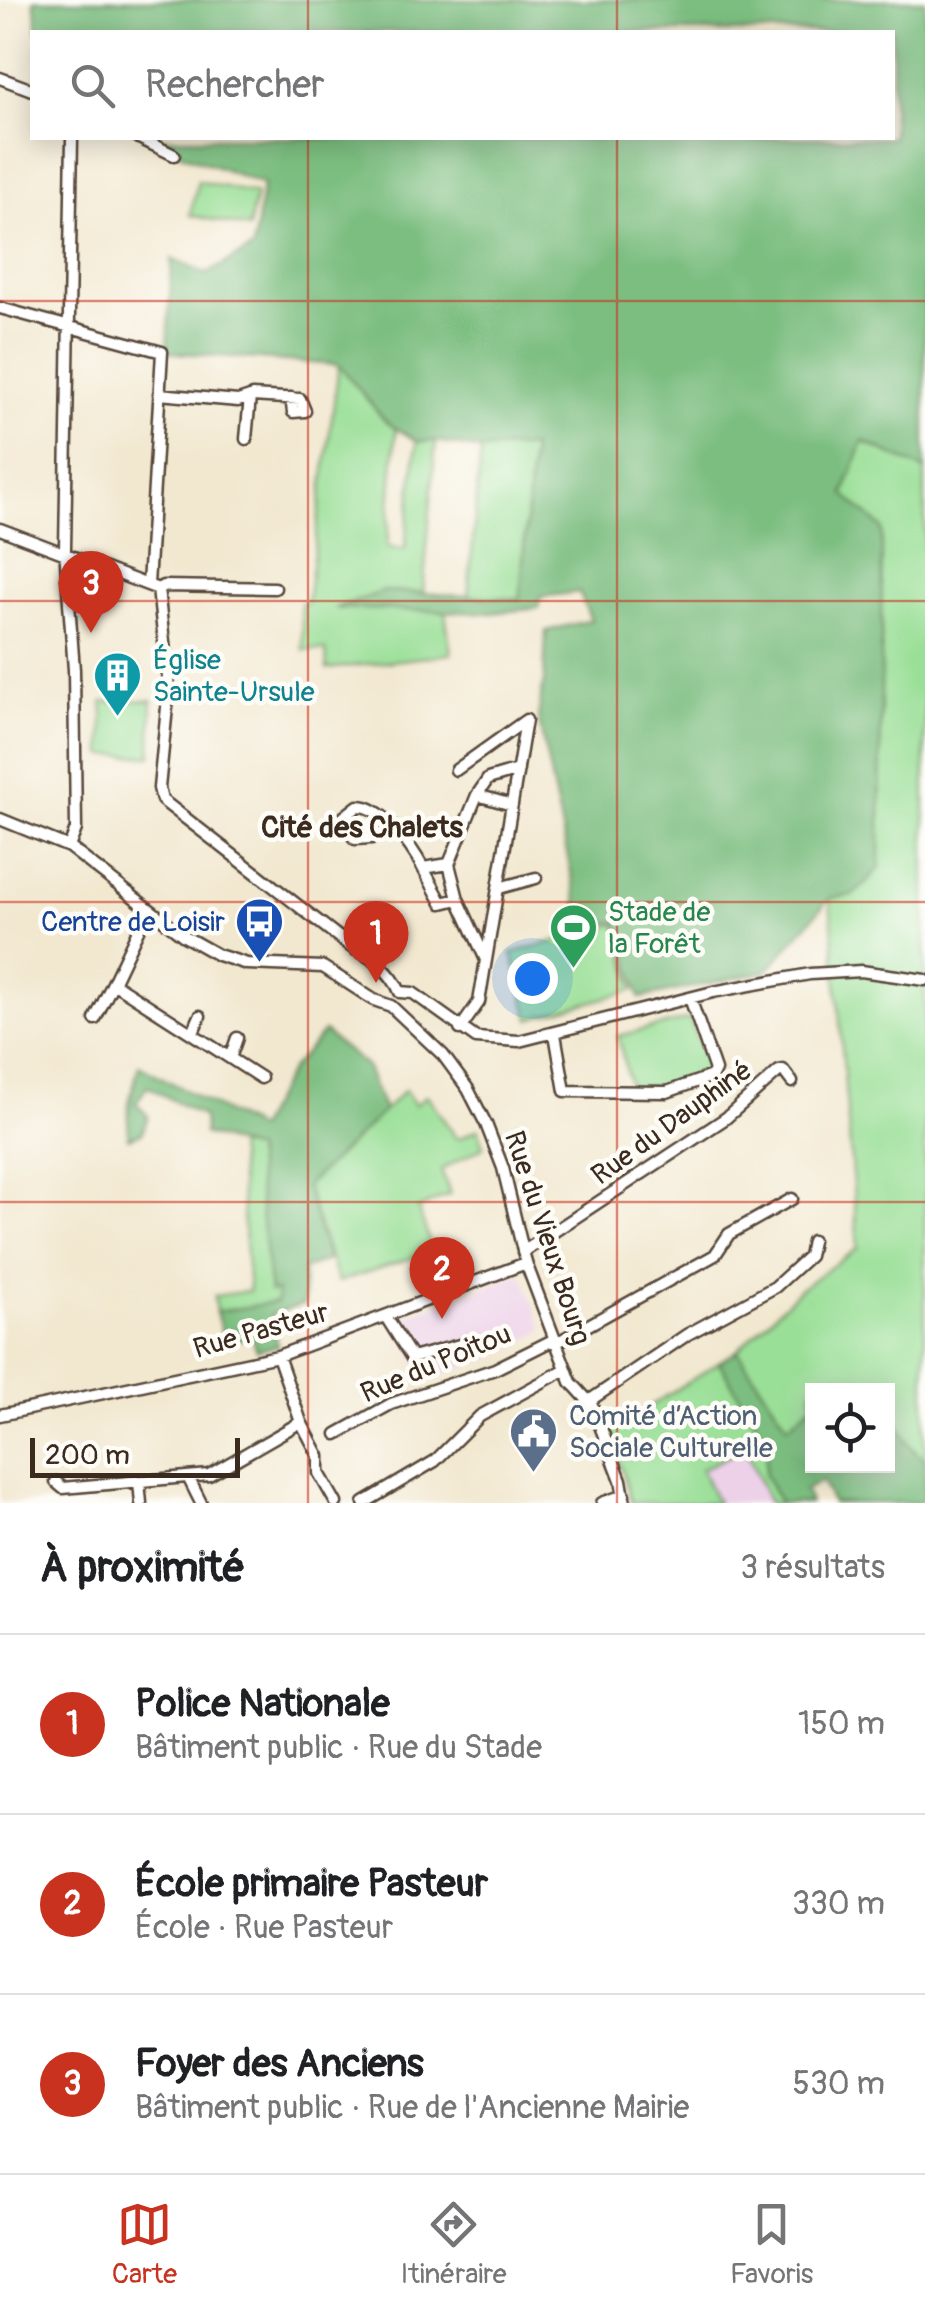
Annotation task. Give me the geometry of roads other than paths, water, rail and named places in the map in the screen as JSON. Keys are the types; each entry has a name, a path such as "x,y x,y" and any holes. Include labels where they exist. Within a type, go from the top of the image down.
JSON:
{"street":[{"path":"0,78 30,89"},
{"path":"68,848 76,829 66,556 72,140"},
{"path":"143,140 174,155"},
{"path":"0,308 162,352 153,587 168,687 159,788 162,800 372,959 396,982 400,992"},
{"path":"160,394 238,400 291,398"},
{"path":"246,439 250,397"},
{"path":"0,529 153,587 275,588"},
{"path":"456,770 526,720 476,1011 460,1029"},
{"path":"486,962 458,899 449,864 477,795 488,779 518,770"},
{"path":"477,795 512,806"},
{"path":"392,829 355,840 344,826 344,818 349,810 364,805 410,843 442,903 458,899"},
{"name":"Rue du Vieux Bourg","path":"0,818 68,848 184,936 232,961 260,966 323,967 374,1000 391,1006 442,1055 479,1108 503,1168 524,1258 566,1369 589,1401 607,1444 624,1499"},
{"path":"423,868 449,864"},
{"path":"499,888 536,878"},
{"path":"95,1019 148,909"},
{"path":"400,992 412,993 476,1038 519,1041 690,998 810,974 860,971 925,980"},
{"path":"113,983 261,1078"},
{"path":"391,1006 400,992"},
{"path":"555,1034 565,1092 667,1092 712,1076 715,1070 690,998"},
{"path":"192,1034 200,1016"},
{"path":"230,1058 237,1038"},
{"name":"Rue du Dauphiné","path":"524,1258 726,1118 779,1071 783,1070 792,1082"},
{"name":"Rue du Poitou","path":"337,1434 391,1404 495,1368 555,1341 715,1255 729,1234 792,1199"},
{"path":"589,1401 688,1334 774,1287 809,1256 812,1241"},
{"name":"Rue Pasteur","path":"0,1416 278,1356 524,1258"},
{"path":"386,1316 412,1358 467,1343"},
{"path":"278,1356 301,1422 319,1456 319,1473 336,1503"},
{"path":"364,1503 435,1461 480,1416 566,1369"},
{"path":"56,1482 63,1488 209,1475 301,1422"},
{"path":"188,1477 201,1503"},
{"path":"139,1482 141,1503"},
{"path":"602,1503 624,1499"}],"place":[{"name":"Foyer des Anciens","path":"91,633"},
{"name":"Église Sainte-Ursule","path":"118,718"},
{"name":"Centre de Loisir","path":"260,964"},
{"name":"Stade de la Forêt","path":"573,970"},
{"name":"Police Nationale","path":"376,983"},
{"name":"École primaire Pasteur","path":"442,1319"},
{"name":"Comité d’Action Sociale Culturelle","path":"534,1474"}],"district":[{"name":"Cité des Chalets","path":"362,827"}]}
